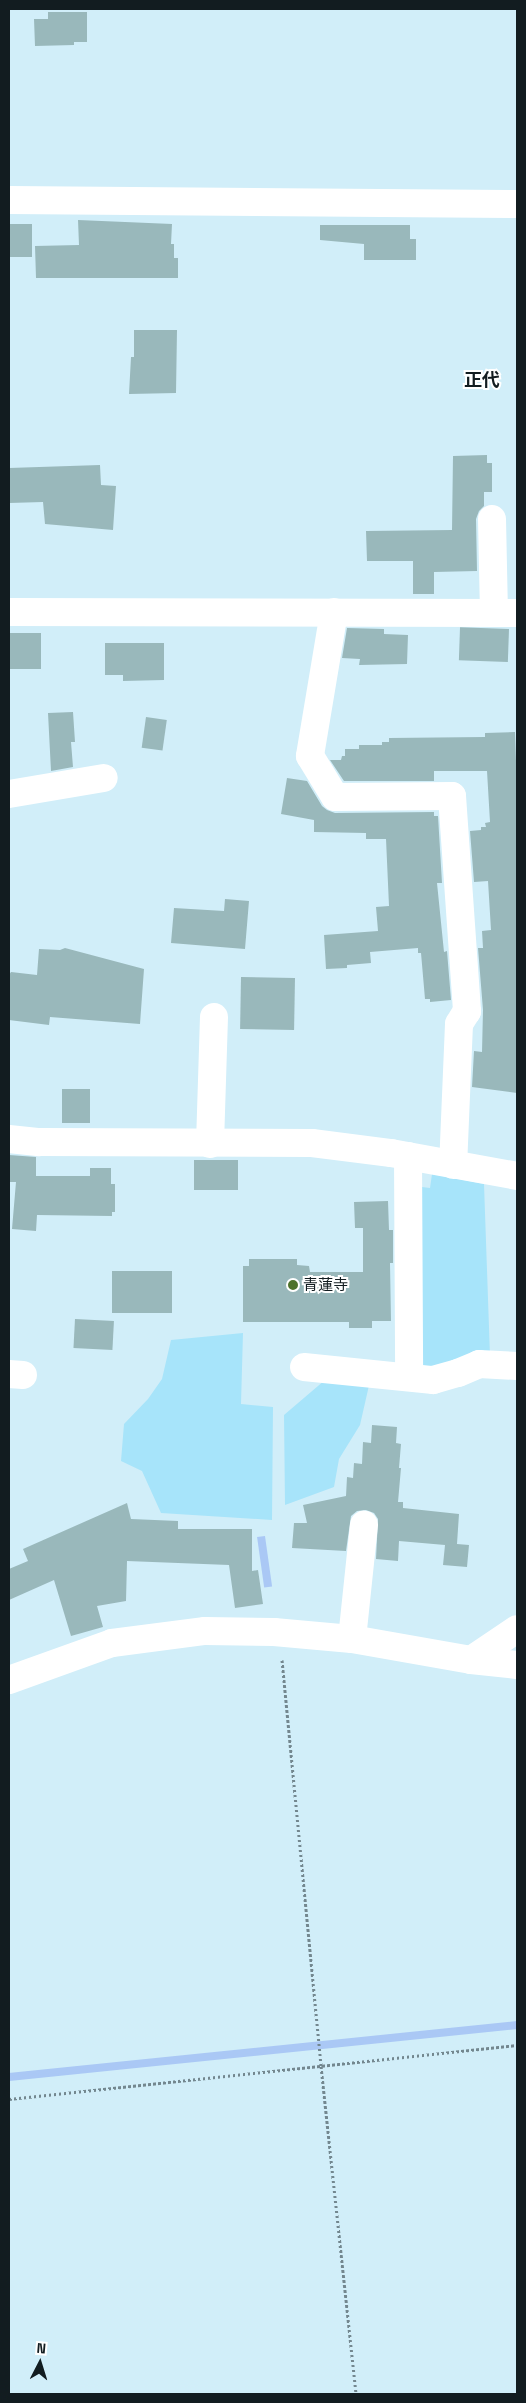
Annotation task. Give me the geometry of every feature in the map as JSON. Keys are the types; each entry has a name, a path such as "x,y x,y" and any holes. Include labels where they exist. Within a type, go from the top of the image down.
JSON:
{"street":[{"path":"9,200 517,204"},
{"path":"9,612 506,613 492,519"},
{"path":"334,612 310,756 334,797 452,796 467,1011 459,1024 453,1165"},
{"path":"9,794 104,778"},
{"path":"210,1144 214,1017"},
{"path":"9,1139 40,1142 312,1144 408,1156 517,1176"},
{"path":"408,1156 409,1377"},
{"path":"304,1367 433,1380 486,1363 517,1366"},
{"path":"352,1639 364,1525"},
{"path":"471,1660 517,1628"},
{"path":"9,1680 112,1643 205,1631 274,1632 352,1639 471,1660 517,1665"}],"path":[{"path":"282,1659 321,2066 356,2394"},
{"path":"9,2099 517,2045"}],"shaded area":[{"path":"432,1174 484,1184 490,1356 418,1373 414,1186 430,1188"},
{"path":"243,1333 241,1404 273,1407 272,1520 161,1513 142,1471 121,1461 124,1424 148,1399 162,1379 171,1340"},
{"path":"325,1380 370,1381 360,1425 339,1459 334,1487 285,1505 284,1415"},
{"path":"265,1536 272,1587 264,1588 257,1537"}],"building":[{"path":"48,12 87,12 87,42 74,42 74,45 35,46 34,19 48,19"},
{"path":"78,220 172,224 171,244 174,244 174,258 178,258 178,278 36,278 35,246 79,245"},
{"path":"9,224 32,224 32,257 9,257"},
{"path":"320,225 410,225 410,239 416,239 416,260 364,260 364,244 320,240"},
{"path":"134,330 177,330 176,393 129,394 131,357 134,357"},
{"path":"487,455 487,463 492,463 492,492 484,492 484,506 479,511 476,519 477,571 434,572 434,594 413,594 413,561 367,561 366,531 452,530 453,456"},
{"path":"100,465 101,485 116,486 113,530 45,524 43,502 9,503 9,468"},
{"path":"460,627 509,629 508,662 459,660"},
{"path":"347,628 384,629 384,634 408,635 407,664 359,665 360,659 342,658"},
{"path":"9,633 41,633 41,669 9,669"},
{"path":"105,643 164,643 164,680 123,681 123,675 105,675"},
{"path":"73,712 75,742 71,742 73,767 51,771 48,713"},
{"path":"146,717 167,720 162,751 142,748"},
{"path":"515,732 517,790 517,1093 472,1087 474,1051 482,1052 483,1010 478,948 483,948 482,931 491,930 488,881 474,882 470,831 481,830 481,827 486,827 485,823 490,822 487,771 434,771 434,781 344,781 330,760 341,760 342,756 345,756 345,749 359,749 359,745 382,745 382,742 389,742 389,738 485,737 485,733"},
{"path":"287,778 307,781 322,806 335,813 434,812 434,816 438,816 442,883 437,883 444,952 447,951 451,1000 430,1002 430,999 425,999 421,953 418,953 418,948 370,952 371,963 347,965 347,968 326,969 324,935 378,931 376,907 389,906 386,839 366,839 366,833 314,832 314,820 281,814"},
{"path":"225,899 249,901 245,949 171,943 174,908 224,911"},
{"path":"65,948 144,969 140,1024 50,1017 49,1025 9,1020 9,975 11,972 37,975 39,949 60,950"},
{"path":"241,977 295,978 294,1030 240,1029"},
{"path":"62,1089 90,1089 90,1123 62,1123"},
{"path":"9,1155 36,1157 36,1176 90,1176 90,1168 111,1168 111,1184 115,1184 115,1212 112,1212 112,1216 37,1215 36,1231 12,1229 16,1182 9,1182"},
{"path":"194,1160 238,1160 238,1190 194,1190"},
{"path":"388,1201 389,1230 393,1230 393,1263 390,1263 391,1321 372,1321 372,1328 349,1328 349,1322 243,1322 243,1266 249,1266 249,1259 297,1259 297,1265 309,1266 310,1272 363,1272 363,1228 355,1228 354,1202"},
{"path":"112,1271 172,1271 172,1313 112,1313"},
{"path":"75,1319 114,1321 112,1350 73,1348"},
{"path":"372,1425 397,1427 396,1443 401,1444 398,1502 403,1502 403,1508 459,1514 457,1544 469,1545 467,1567 443,1565 445,1545 399,1541 398,1561 376,1559 378,1519 374,1513 366,1510 357,1511 351,1516 346,1551 292,1548 294,1523 307,1523 303,1505 346,1496 347,1477 353,1478 354,1463 362,1464 363,1442 371,1443"},
{"path":"127,1503 131,1519 178,1521 178,1529 252,1529 252,1571 258,1570 263,1604 235,1608 229,1565 127,1561 126,1601 97,1606 103,1627 71,1636 54,1580 9,1600 9,1569 28,1561 23,1549"}],"waterway":[{"path":"9,2077 517,2025"}],"place":[{"name":"青蓮寺","path":"293,1285"}],"district":[{"name":"正代","path":"482,380"}]}
